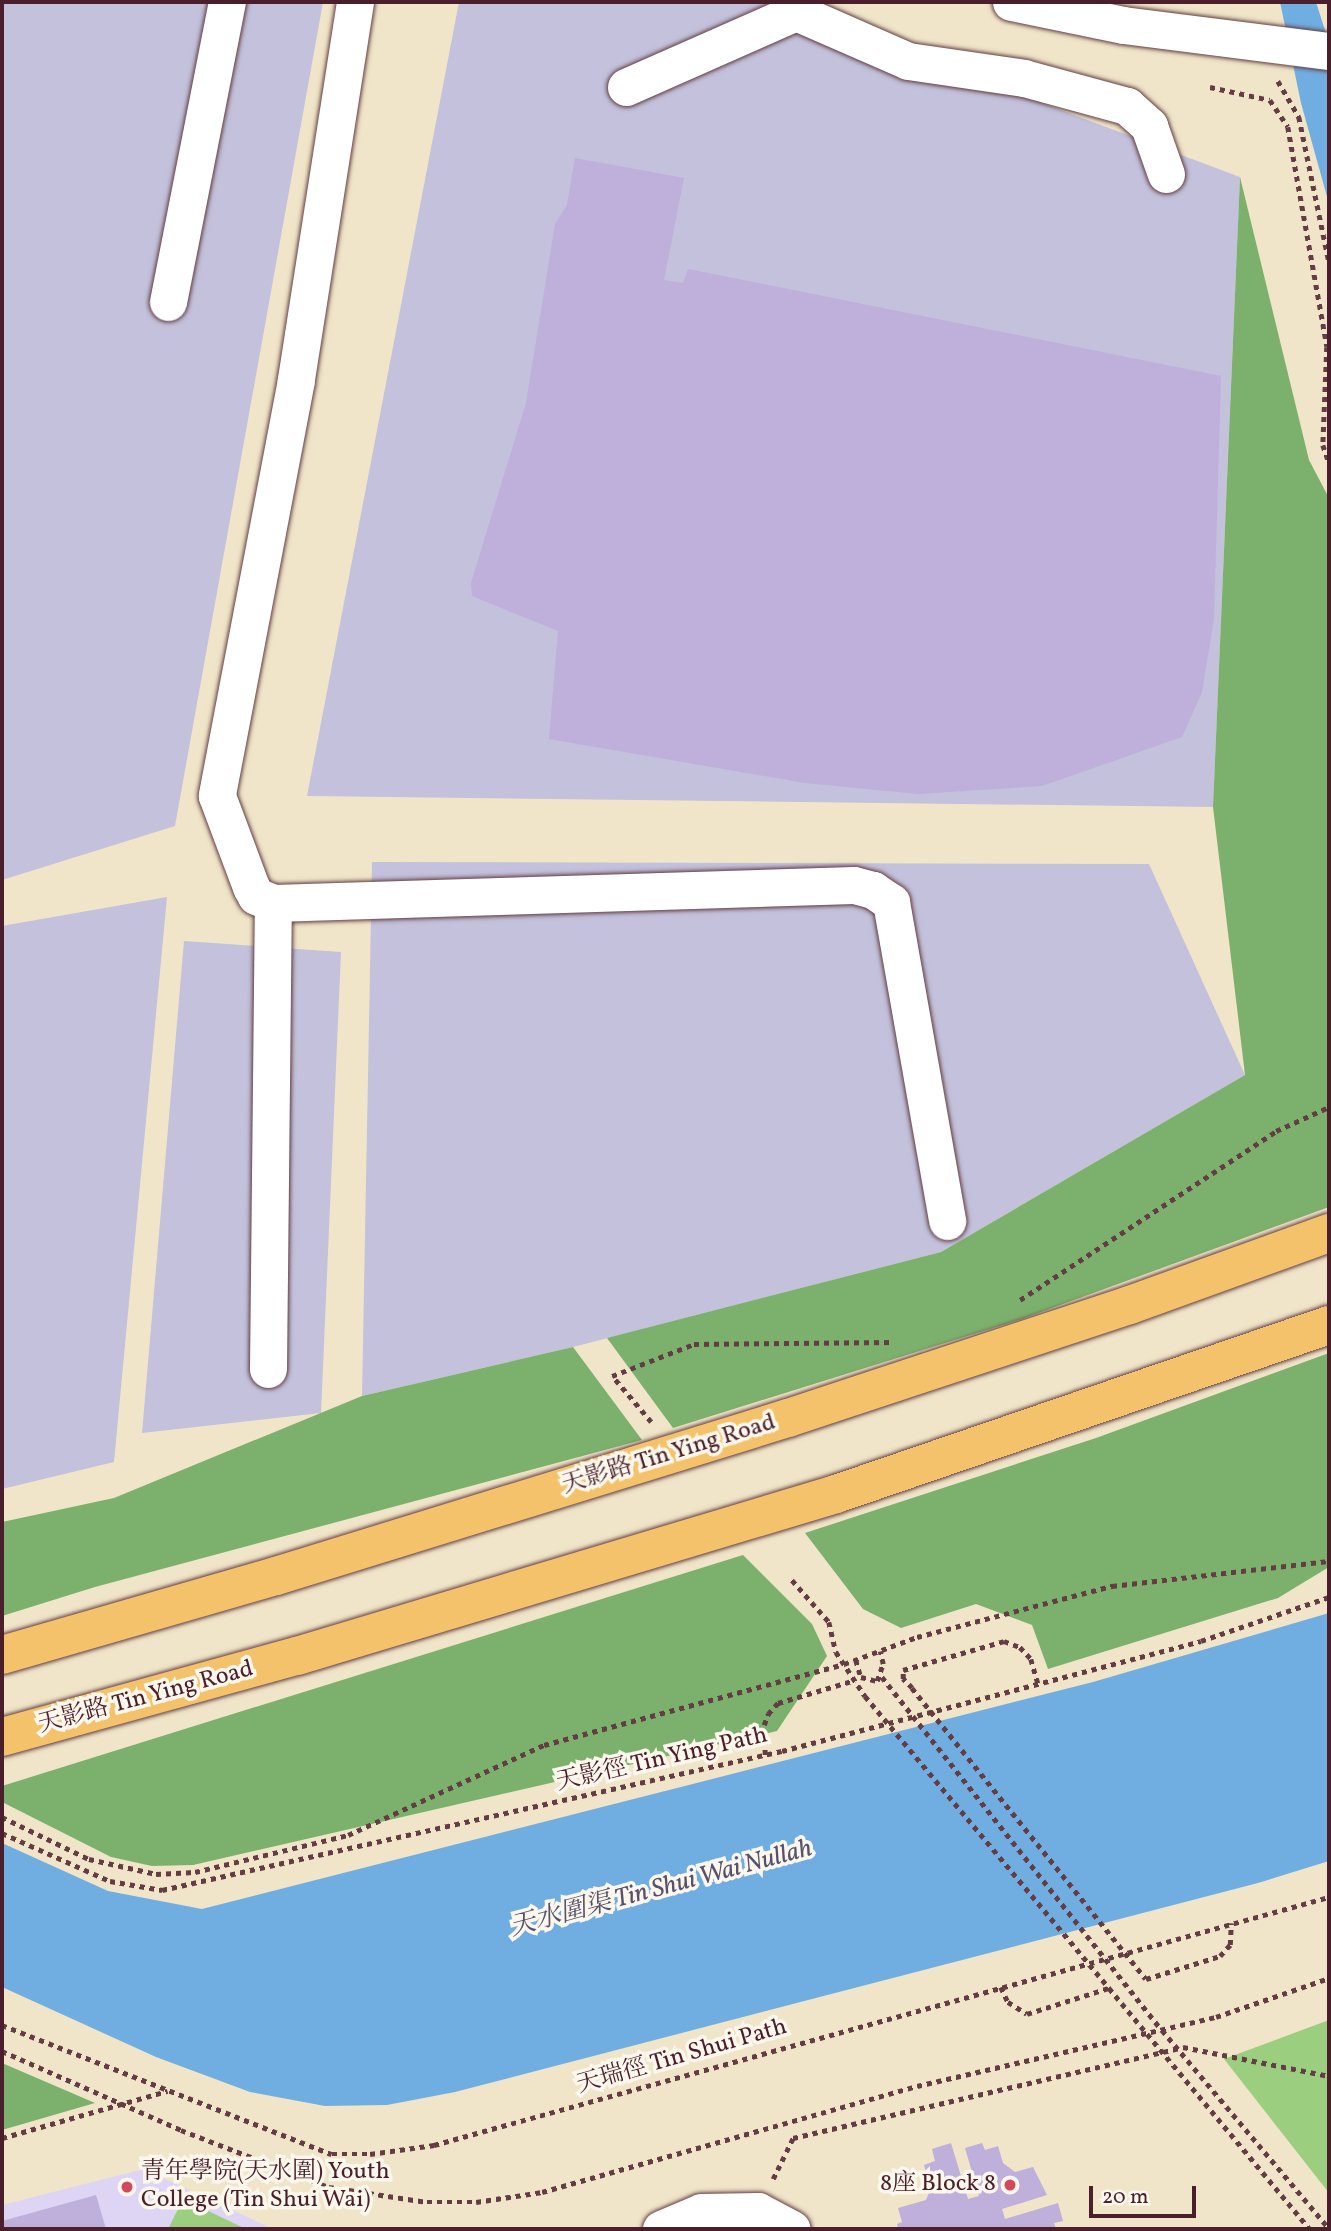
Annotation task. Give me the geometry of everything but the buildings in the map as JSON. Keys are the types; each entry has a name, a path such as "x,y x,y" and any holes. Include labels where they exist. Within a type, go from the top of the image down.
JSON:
{"main road":[{"name":"天影路 Tin Ying Road","path":"2,1655 276,1576 788,1418 1130,1305 1329,1233"},
{"name":"天影路 Tin Ying Road","path":"2,1737 297,1656 836,1494 1329,1325"}],"street":[{"path":"168,302 227,2"},
{"path":"355,2 296,380 217,796 251,887 256,896 273,903 854,885 873,890 891,902 947,1221"},
{"path":"1011,2 1059,7 1281,63 1329,51"},
{"path":"626,87 801,7 908,61 1024,78 1127,106 1149,126 1166,174"},
{"path":"268,1369 273,903"},
{"path":"661,2229 701,2212 758,2211 792,2229"}],"path":[{"path":"1281,63 1299,117 1329,262"},
{"path":"1210,87 1270,100 1288,127 1327,347 1323,445 1329,462"},
{"path":"1017,1301 1276,1131 1329,1107"},
{"path":"659,1431 612,1376 694,1344 908,1342"},
{"path":"2,1817 89,1859 156,1874 195,1872 348,1835 544,1745 844,1664 917,1637 1112,1586 1329,1561"},
{"path":"792,1580 829,1622 831,1640 865,1696 1310,2229"},
{"name":"天影徑 Tin Ying Path","path":"2,1833 110,1881 133,1889 162,1890 765,1755 1202,1641 1329,1597"},
{"path":"1038,1684 1031,1659 1020,1647 1003,1641 903,1670 903,1679 1146,1979 1220,1956 1230,1945 1231,1923"},
{"path":"880,1651 882,1677 1162,2030 1329,2228"},
{"path":"856,1660 861,1677 869,1682 882,1677"},
{"path":"765,1755 764,1725 778,1703 855,1680"},
{"name":"天瑞徑 Tin Shui Path","path":"2,2025 331,2154 370,2154 434,2145 1329,1897"},
{"path":"2,2051 121,2103 329,2186 427,2202 476,2202 542,2192 917,2086 1216,2017 1329,1978"},
{"path":"1001,1987 1008,2002 1027,2014 1109,1988"},
{"path":"758,2211 793,2138 1178,2049 1329,2076"},
{"path":"2,2138 168,2091"}],"shaded area":[{"path":"2,2 323,2 175,826 2,880"},
{"path":"459,2 772,2 1240,177 1213,807 307,796"},
{"path":"372,862 1149,864 1245,1075 941,1252 573,1347 362,1396"},
{"path":"167,897 114,1462 2,1489 2,926"},
{"path":"184,941 341,952 321,1413 142,1433"},
{"name":"青年學院(天水圍) Youth College (Tin Shui Wai)","path":"144,2169 273,2229 2,2229 2,2205"}],"green space":[{"path":"1240,177 1309,460 1329,498 1329,1207 1022,1319 673,1428 607,1338 941,1252 1245,1075 1213,807"},
{"path":"573,1347 642,1440 95,1587 2,1616 2,1522 114,1498 362,1396"},
{"path":"1329,1353 1329,1567 1278,1598 1048,1669 1032,1625 976,1604 901,1628 863,1609 805,1533 1096,1438"},
{"path":"743,1555 812,1624 827,1656 777,1731 193,1865 152,1866 111,1857 2,1802 2,1786"},
{"path":"1329,2020 1329,2193 1224,2059"},
{"path":"2,2063 95,2103 2,2130"},
{"path":"183,2199 246,2229 168,2229"}],"water":[{"path":"1280,2 1316,2 1329,43 1329,204 1301,103"},
{"name":"天水圍渠 Tin Shui Wai Nullah","path":"1329,1613 1329,1861 1258,1883 455,2092 387,2105 325,2106 250,2092 156,2057 2,1987 2,1843 108,1891 202,1909 1093,1682"}],"place":[{"name":"8座 Block 8","path":"1010,2185"},
{"name":"青年學院(天水圍) Youth College (Tin Shui Wai)","path":"127,2187"}]}
